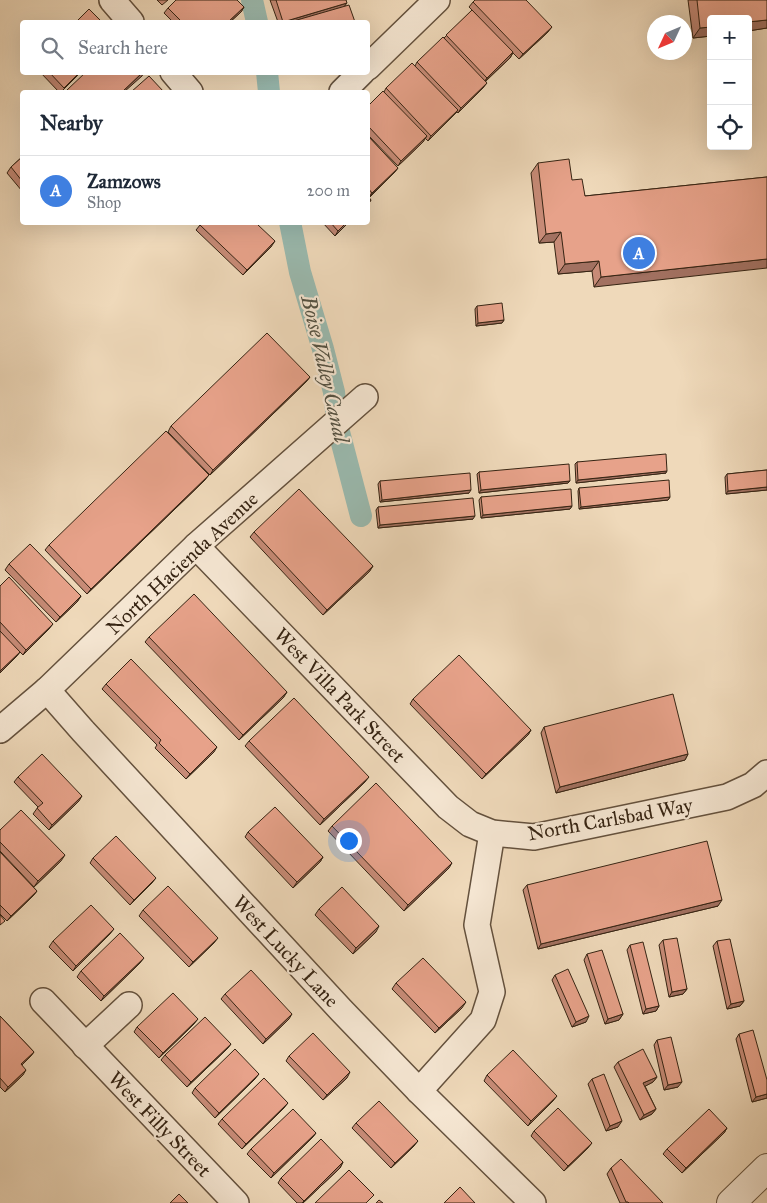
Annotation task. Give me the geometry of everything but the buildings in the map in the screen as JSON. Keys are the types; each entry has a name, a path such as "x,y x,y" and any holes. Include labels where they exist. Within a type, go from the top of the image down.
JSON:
{"street":[{"path":"112,0 129,20"},
{"path":"370,65 437,0"},
{"path":"176,75 188,90"},
{"path":"344,90 359,75"},
{"name":"North Hacienda Avenue","path":"0,730 47,690 196,546 365,398"},
{"name":"West Villa Park Street","path":"196,546 448,808 470,824 492,833"},
{"name":"West Lucky Lane","path":"47,690 321,989 419,1091 533,1203"},
{"name":"North Carlsbad Way","path":"492,833 534,837 727,797 753,785 767,773"},
{"path":"419,1091 483,1020 492,992 477,925 492,833"},
{"name":"West Filly Street","path":"43,1001 236,1203"},
{"path":"85,1046 129,1005"},
{"path":"731,1203 767,1168"}],"waterway":[{"name":"Boise Valley Canal","path":"252,0 257,20"},
{"name":"Boise Valley Canal","path":"267,75 269,90"},
{"name":"Boise Valley Canal","path":"291,225 300,272 334,392 338,428 361,516"}],"place":[{"name":"Zamzows","path":"639,253"}]}
